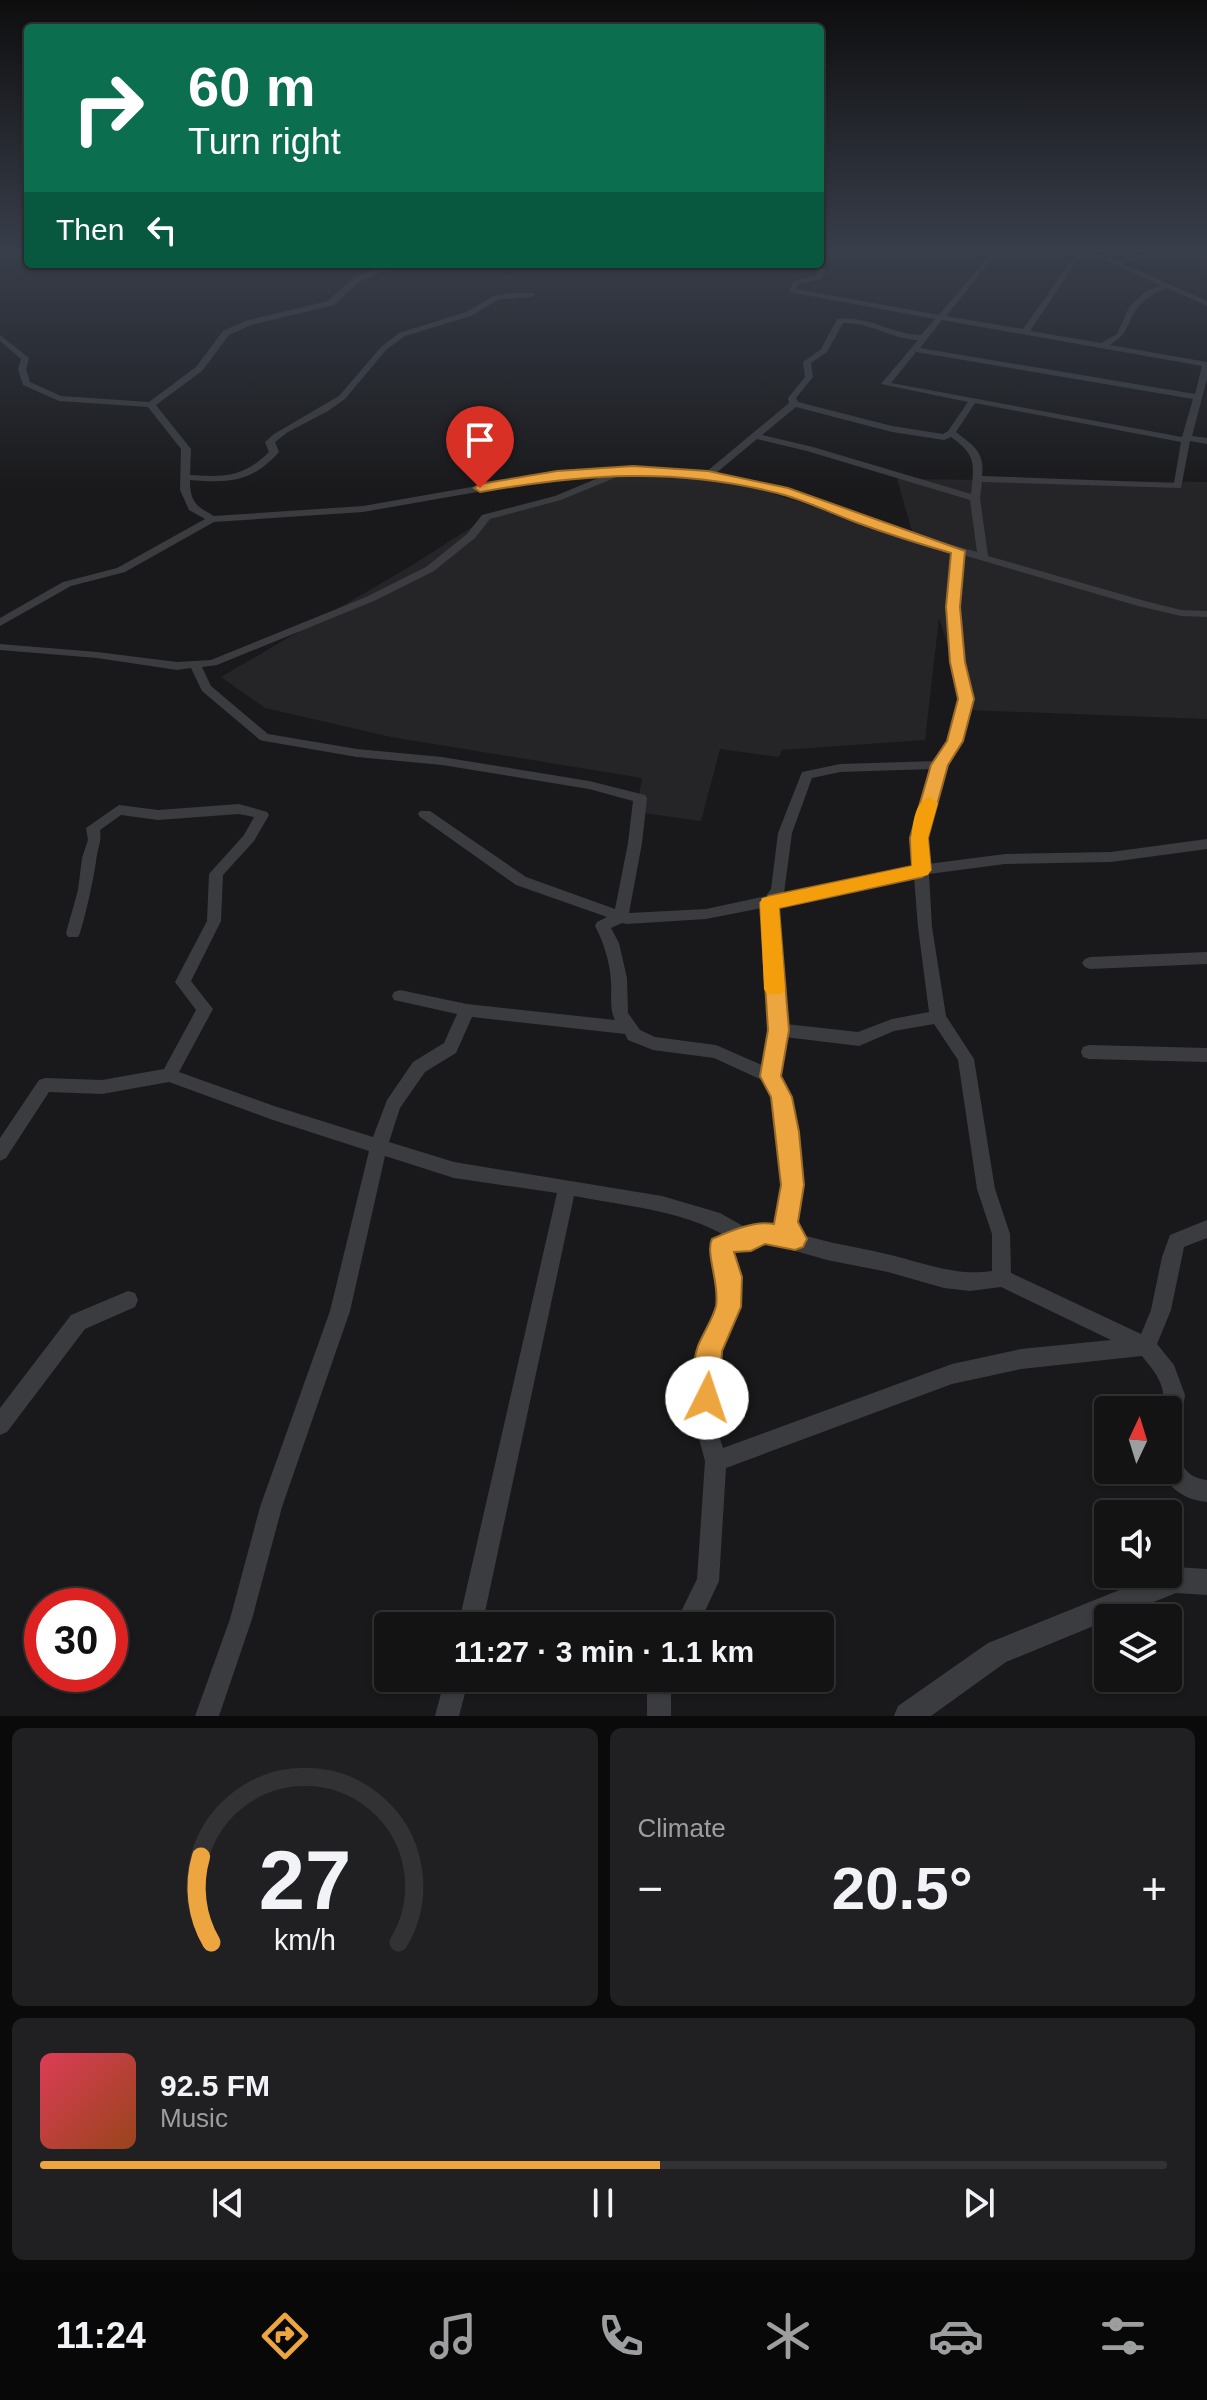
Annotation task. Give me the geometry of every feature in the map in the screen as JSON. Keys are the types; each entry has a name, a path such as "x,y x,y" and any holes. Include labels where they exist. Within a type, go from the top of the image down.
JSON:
{"street":[{"path":"0,337 25,358 22,369 26,383 59,398 151,405 199,369 230,331"},
{"path":"185,477 223,479 253,474 274,452 270,442 284,427 334,404 356,384 369,364 393,340 412,331"},
{"path":"794,404 792,398 809,377 807,362 824,350 834,331"},
{"path":"890,331 923,338"},
{"path":"930,331 885,384 1207,441"},
{"path":"979,479 1178,486 1186,439 1207,364 1014,331"},
{"path":"1102,346 1122,331"},
{"path":"913,349 1199,397"},
{"path":"794,404 892,429 944,437 951,433 973,400"},
{"path":"708,475 794,404"},
{"path":"151,405 186,449 185,490 192,508 212,519"},
{"path":"951,433 969,446 979,462 975,498 983,558"},
{"path":"755,436 975,498"},
{"path":"0,647 177,666 213,663 370,599 430,569 471,536 486,517 558,498 633,470 708,475 783,490 893,531 958,551 1166,610 1207,614"},
{"path":"0,623 67,584 121,570 212,519 363,509 557,475 620,473"},
{"path":"958,551 953,607 958,662 966,699 955,741 940,765 919,838 938,1017 966,1059 986,1189 1001,1234 1002,1278"},
{"path":"195,664 206,688 264,737 357,753 442,761 589,785 640,798 639,827 621,917"},
{"path":"795,1239 786,1223 792,1185 788,1132 781,1097 770,1076 778,1030 769,903 778,890 785,833 807,775 840,768 940,765"},
{"path":"73,933 95,840 93,828 119,810 158,815 239,809 262,815 249,838 216,874 214,921 183,982 205,1009 169,1075"},
{"path":"425,814 521,881 621,917 706,914 922,870 1005,859 1111,857 1207,844"},
{"path":"621,917 602,926 611,943 619,978 620,1014 634,1035 653,1043 716,1052 770,1076"},
{"path":"1090,963 1207,958"},
{"path":"400,996 467,1010 630,1028"},
{"path":"207,1716 241,1619 271,1507 340,1311 378,1148 393,1105 419,1067 450,1048 467,1010"},
{"path":"778,1030 859,1039 892,1025 938,1017"},
{"path":"1089,1052 1207,1055"},
{"path":"0,1153 45,1085 102,1087 169,1075 378,1148 454,1170 662,1204 714,1219 751,1240"},
{"path":"473,1612 567,1187"},
{"path":"1146,1346 1161,1310 1177,1241 1207,1229"},
{"path":"693,1612 708,1581 716,1461 703,1416 710,1381 709,1350 728,1307 729,1277 720,1247 735,1240 751,1240 762,1233 795,1239 823,1250 890,1264 935,1280 976,1284 1002,1278 1146,1346 1167,1372 1175,1396"},
{"path":"0,1425 78,1322 128,1300"},
{"path":"716,1461 952,1374 1021,1359 1146,1346"},
{"path":"1182,1482 1199,1491 1207,1491"},
{"path":"908,1716 997,1652 1176,1580 1207,1582"},
{"path":"447,1716 453,1692"},
{"path":"659,1692 659,1716"}],"shaded area":[{"path":"646,468 704,472 914,538 897,479 1207,482 1207,719 968,710 939,618 925,740 782,750 779,757 720,749 701,821 636,812 642,778 391,737 265,708 221,677 414,564 486,518 550,502 624,470"}],"slow traffic":[{"path":"775,989 769,903 922,870 919,838 929,803"}],"route":[{"path":"480,488 594,472 633,470 708,475 783,490 893,531 958,551 953,607 958,662 966,699 955,741 940,765 919,838 922,870 769,903 778,1030 770,1076 781,1097 788,1132 792,1185 786,1223 795,1239 762,1233 751,1240 735,1240 720,1247 729,1277 728,1307 709,1350 707,1398"}]}
